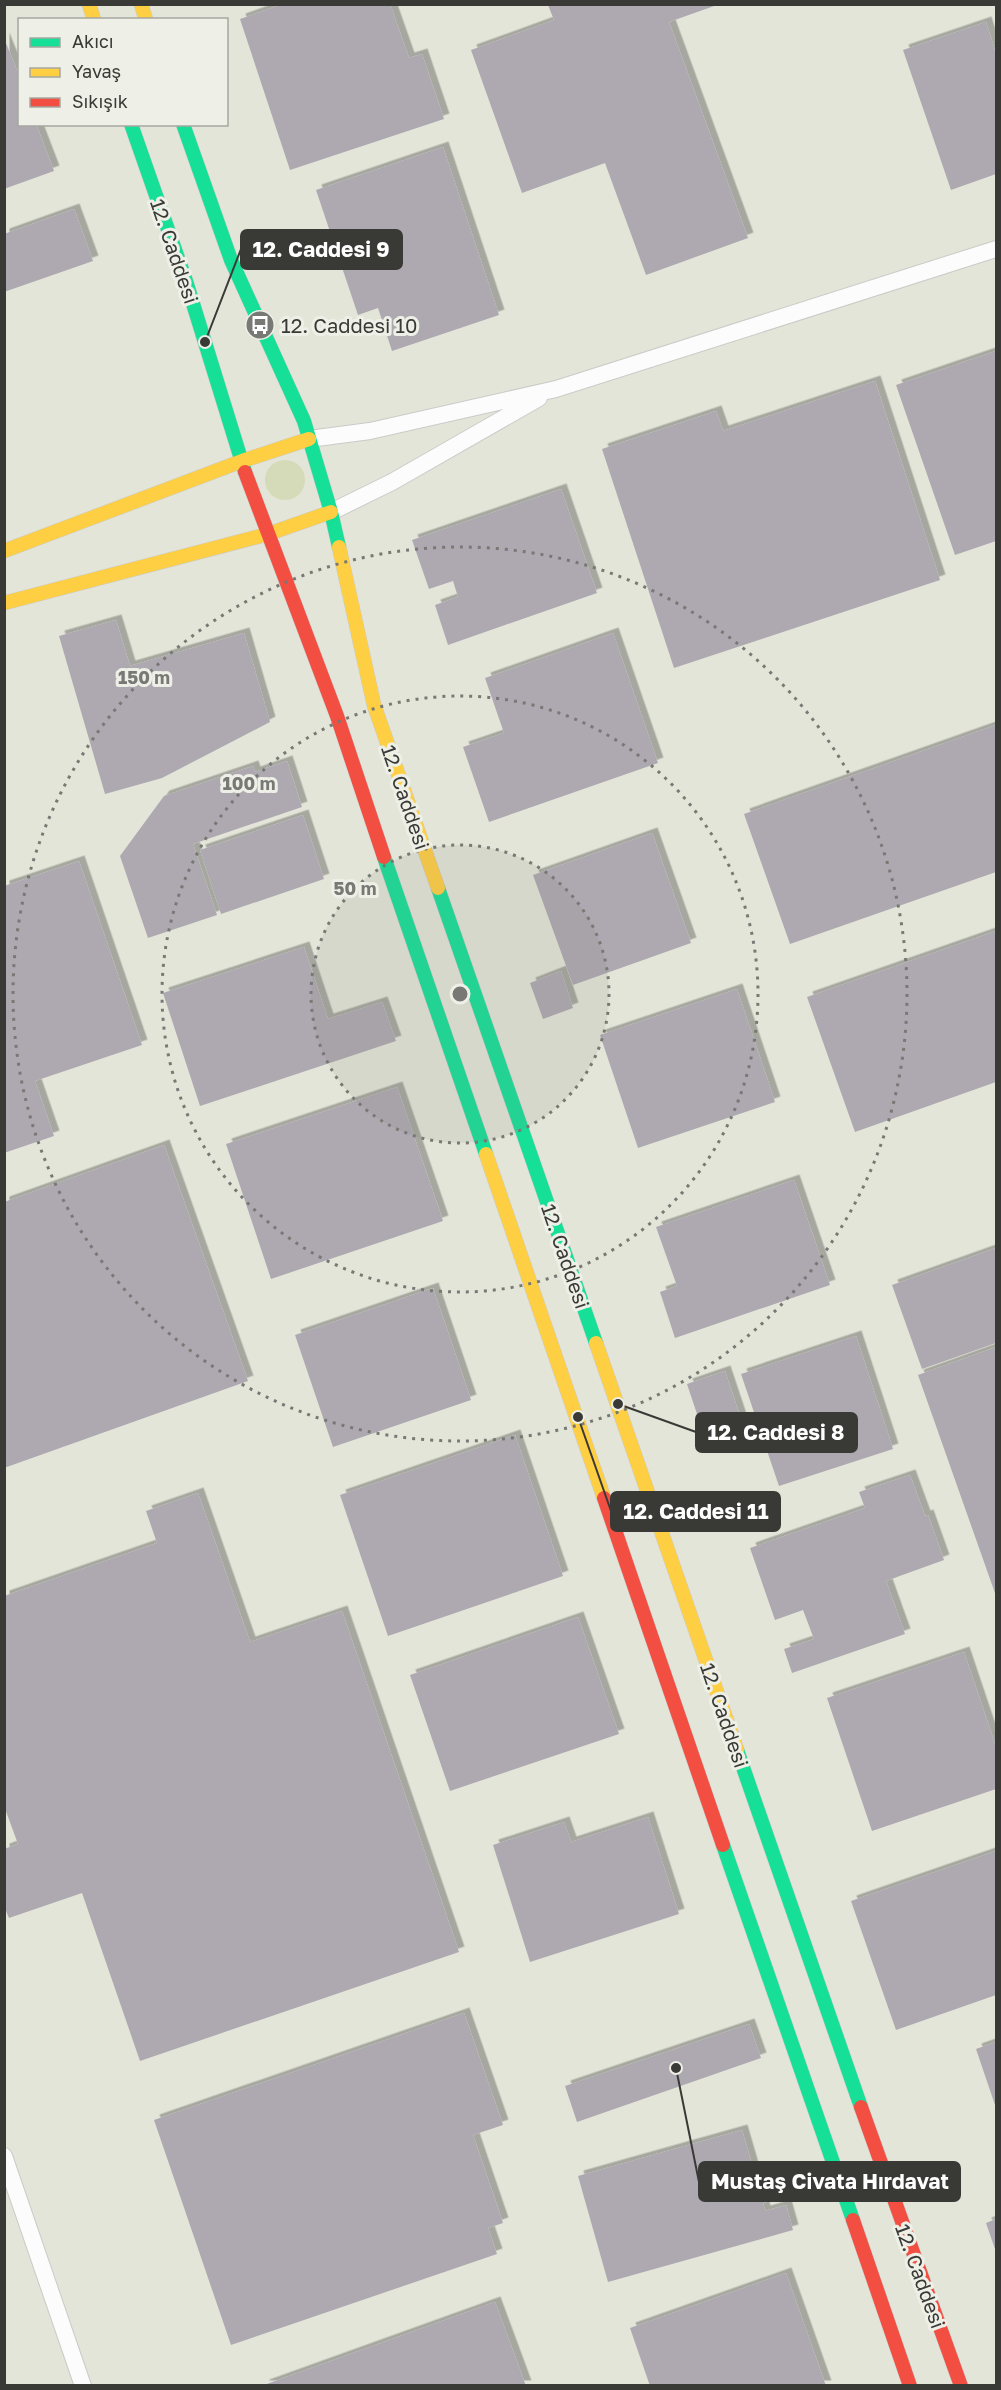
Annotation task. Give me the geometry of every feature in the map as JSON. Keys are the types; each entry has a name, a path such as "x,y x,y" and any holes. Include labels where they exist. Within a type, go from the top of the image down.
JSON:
{"street":[{"name":"12. Caddesi","path":"132,126 186,281 242,461 337,716 431,996 910,2385"},
{"name":"12. Caddesi","path":"184,126 231,260 304,421 332,512 374,705 896,2207 961,2385"},
{"path":"4,551 242,461 309,439 370,431 556,388 996,249"},
{"path":"4,603 268,534 332,512 392,482 556,388"},
{"path":"4,2156 83,2385"}],"shaded area":[{"path":"5,5 996,5 996,2385 5,2385"}],"green space":[{"path":"285,460 299,466 305,480 299,494 285,500 271,494 265,480 271,466"}],"building":[{"path":"283,4 390,4 409,58 422,54 444,119 290,170 240,19"},
{"path":"548,5 717,5 669,22 748,238 646,275 605,163 522,193 471,50 554,20"},
{"path":"986,22 996,54 996,174 951,190 903,50"},
{"path":"4,38 18,73 18,126 37,126 54,171 4,189"},
{"path":"443,147 499,315 392,351 378,308 358,315 316,190"},
{"path":"74,209 93,261 4,292 4,234"},
{"path":"996,351 996,541 955,555 896,385"},
{"path":"875,381 940,580 674,668 602,449 716,411 723,431"},
{"path":"561,489 597,593 448,645 435,605 458,597 453,581 429,589 412,540"},
{"path":"116,620 130,666 244,633 270,722 162,778 105,794 59,636"},
{"path":"613,633 658,763 489,822 463,747 504,733 485,678"},
{"path":"996,725 996,872 790,944 744,814"},
{"path":"287,761 302,807 193,844 217,915 148,938 120,856 164,796 253,766 255,772"},
{"path":"303,815 324,879 221,914 200,850"},
{"path":"652,833 691,943 573,985 533,875"},
{"path":"79,861 142,1045 35,1081 54,1136 4,1153 4,886"},
{"path":"996,931 996,1082 855,1132 807,997"},
{"path":"304,947 328,1019 382,1002 396,1041 200,1106 163,993"},
{"path":"561,971 573,1008 543,1019 530,983"},
{"path":"737,989 775,1102 638,1148 600,1035"},
{"path":"397,1087 443,1221 271,1279 226,1144"},
{"path":"164,1145 248,1381 4,1468 4,1202"},
{"path":"794,1180 830,1285 675,1338 660,1292 677,1286 656,1227"},
{"path":"996,1248 996,1343 922,1369 892,1285"},
{"path":"433,1288 471,1400 333,1447 295,1335"},
{"path":"856,1336 893,1449 779,1486 741,1374"},
{"path":"996,1347 996,1596 918,1375"},
{"path":"725,1371 741,1419 703,1432 687,1384"},
{"path":"515,1435 563,1576 388,1636 340,1495"},
{"path":"910,1475 925,1516 928,1515 944,1560 886,1581 905,1634 792,1673 784,1649 814,1639 803,1610 775,1620 750,1548 865,1508 859,1492"},
{"path":"198,1493 250,1642 342,1611 459,1952 140,2061 82,1893 9,1918 4,1906 4,1849 18,1844 4,1806 4,1596 157,1543 146,1511"},
{"path":"578,1617 619,1734 450,1791 410,1675"},
{"path":"964,1652 996,1747 996,1789 872,1831 827,1698"},
{"path":"648,1817 679,1914 530,1962 493,1845 564,1822 571,1842"},
{"path":"996,1851 996,1995 896,2030 851,1901"},
{"path":"464,2013 503,2125 473,2135 503,2223 488,2228 497,2254 231,2345 154,2120"},
{"path":"749,2024 761,2058 577,2122 565,2086"},
{"path":"996,2042 996,2108 976,2049"},
{"path":"742,2130 756,2178 781,2171 788,2196 763,2203 765,2211 786,2205 793,2230 608,2282 578,2176"},
{"path":"996,2219 996,2252 986,2223"},
{"path":"786,2273 826,2386 650,2386 630,2328"},
{"path":"495,2302 526,2386 264,2386 264,2385"}],"traffic: fast":[{"path":"132,126 186,281 245,472"},
{"path":"184,126 231,260 304,421 339,547"},
{"path":"384,857 486,1154"},
{"path":"438,888 596,1343"},
{"path":"737,1750 861,2107"},
{"path":"723,1845 853,2220"}],"traffic: slow":[{"path":"89,4 93,18"},
{"path":"141,4 145,18"},
{"path":"4,551 242,461 309,439"},
{"path":"4,603 268,534 331,512"},
{"path":"339,547 374,705 438,888"},
{"path":"486,1154 604,1498"},
{"path":"596,1343 737,1750"}],"traffic: jam":[{"path":"245,472 337,716 384,857"},
{"path":"604,1498 723,1845"},
{"path":"861,2107 961,2386"},
{"path":"853,2220 910,2386"}],"place":[{"name":"12. Caddesi 10","path":"260,325"},
{"name":"12. Caddesi 9","path":"205,342"},
{"name":"12. Caddesi 8","path":"618,1404"},
{"name":"12. Caddesi 11","path":"578,1417"},
{"name":"Mustaş Civata Hırdavat","path":"676,2068"}]}
